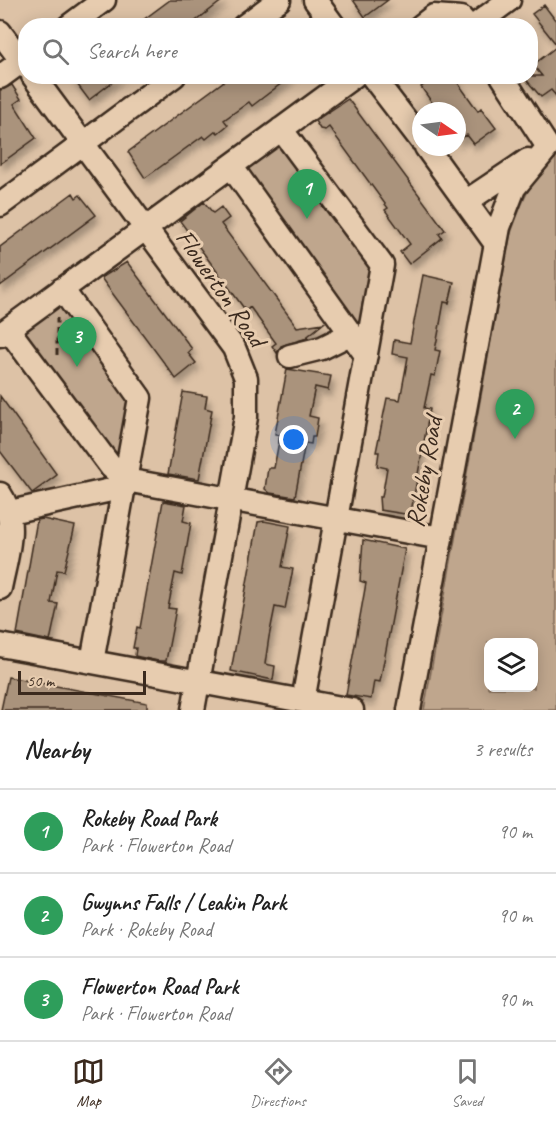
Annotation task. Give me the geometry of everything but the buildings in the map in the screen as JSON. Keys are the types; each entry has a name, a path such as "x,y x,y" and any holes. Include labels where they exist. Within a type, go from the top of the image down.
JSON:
{"street":[{"path":"80,18 104,0"},
{"path":"255,18 279,0"},
{"path":"315,0 328,18"},
{"path":"485,18 509,0"},
{"path":"431,18 434,16 461,18"},
{"name":"Flowerton Road","path":"0,32 18,56"},
{"path":"0,76 18,69"},
{"name":"Flowerton Road","path":"39,84 234,348 246,378 246,417 192,710"},
{"path":"0,205 163,84"},
{"path":"343,84 4,332 111,467 126,480 441,538"},
{"path":"378,84 412,128"},
{"path":"467,201 552,144 508,84"},
{"path":"281,129 382,265 303,701"},
{"name":"Rokeby Road","path":"409,710 496,244 506,206 514,188 552,144"},
{"path":"433,156 496,244"},
{"path":"231,166 366,355"},
{"path":"62,289 140,398 92,662"},
{"path":"290,356 321,348 350,334"},
{"path":"0,588 9,540 5,503 111,490 126,480"},
{"path":"0,645 352,710"}],"path":[{"path":"57,355 58,312"}],"shaded area":[{"path":"277,140 374,266 360,336 240,168"},
{"path":"556,155 556,710 424,710 510,236 527,192"},
{"path":"58,301 133,401 117,462 20,334"}],"place":[{"name":"Rokeby Road Park","path":"307,219"},
{"name":"Flowerton Road Park","path":"77,367"},
{"name":"Gwynns Falls / Leakin Park","path":"515,439"}]}
